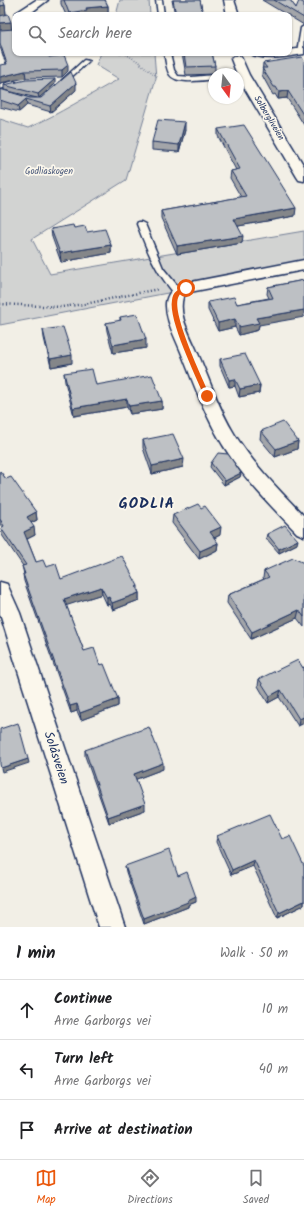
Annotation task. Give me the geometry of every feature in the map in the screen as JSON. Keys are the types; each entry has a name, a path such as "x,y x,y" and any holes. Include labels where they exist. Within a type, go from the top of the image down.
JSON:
{"street":[{"path":"25,12 42,0"},
{"path":"229,0 232,12"},
{"path":"292,53 302,52"},
{"name":"Solbergliveien","path":"237,59 239,68"},
{"name":"Solbergliveien","path":"244,81 304,177"},
{"path":"304,265 200,284 176,290 174,308 207,396 223,428 236,450 265,487 304,528"},
{"name":"Solåsveien","path":"0,590 10,613 112,927"}],"lane":[{"path":"159,0 161,12"},
{"path":"302,52 304,28"},
{"path":"168,56 171,73 174,78 189,79 208,77"},
{"path":"59,82 65,80 86,62"},
{"path":"1,90 22,82"},
{"path":"141,224 157,267 166,281 176,290"}],"path":[{"path":"129,56 152,74"},
{"path":"0,304 62,307 97,301 142,290 176,290"}],"green space":[{"path":"120,0 149,0 150,12 117,12"},
{"name":"Godliaskogen","path":"100,56 154,56 156,78 126,180 32,239 50,274 304,231 304,267 0,325 0,119 28,128 63,111 119,79 96,65"}],"building":[{"path":"0,0 3,0 5,5 0,6"},
{"path":"64,0 105,0 108,6 86,8 87,10 69,12"},
{"path":"173,0 200,0 202,12 175,12"},
{"path":"274,0 290,0 296,8 299,1 304,3 304,18"},
{"path":"8,14 11,22 0,23 0,16"},
{"path":"12,29 12,56 64,56 68,65 62,70 25,71 0,77 0,65 7,64 0,43 0,30"},
{"path":"184,56 213,56 215,66 186,67"},
{"path":"302,57 304,61 304,116 288,91 279,92 262,68 267,68 263,63"},
{"path":"71,72 76,83 50,106 26,99 18,106 0,100 0,89 30,98 41,98"},
{"path":"55,79 38,94 4,85 26,80"},
{"path":"158,120 185,122 179,145 152,142"},
{"path":"244,125 296,208 234,219 243,236 177,246 161,211 246,196 231,171 240,169 218,129"},
{"path":"73,225 74,228 85,226 87,232 105,229 111,245 60,253 51,229"},
{"path":"304,280 304,310 256,318 259,323 239,327 235,319 218,323 208,302 234,297 237,304 273,298 268,287"},
{"path":"137,314 146,339 113,345 106,323 121,320 120,317"},
{"path":"63,327 72,355 50,359 43,330"},
{"path":"245,354 260,385 240,389 235,379 229,380 220,359"},
{"path":"92,369 96,385 152,375 162,401 129,406 127,399 73,408 64,373"},
{"path":"283,422 298,441 276,449 261,431"},
{"path":"173,434 184,459 152,466 143,440"},
{"path":"218,453 228,454 241,473 225,481 211,463"},
{"path":"0,471 6,479 11,477 36,512 27,517 34,527 24,532 36,562 43,560 46,567 56,564 61,579 122,556 138,586 136,587 139,593 112,603 109,597 107,598 101,587 64,599 84,651 94,648 100,665 104,664 118,699 80,713 77,704 70,706 23,574 25,574 22,566 26,565 1,528 4,526 0,519"},
{"path":"198,504 201,508 205,506 221,527 210,532 218,543 200,551 173,515"},
{"path":"285,525 298,540 279,549 267,534"},
{"path":"293,558 304,563 304,617 299,610 252,632 228,595 269,577 264,571"},
{"path":"298,660 303,668 304,667 304,717 299,719 281,690 270,696 259,679"},
{"path":"18,723 28,759 1,768 0,729"},
{"path":"149,727 163,763 134,774 145,804 108,817 85,750"},
{"path":"270,814 282,839 290,836 304,866 304,901 279,913 254,860 232,870 217,836"},
{"path":"169,850 178,876 187,872 196,897 188,902 144,919 125,866"}],"district":[{"name":"GODLIA","path":"147,504"}],"route":[{"path":"186,288 178,292 175,298 174,308 182,335 207,396"}]}
